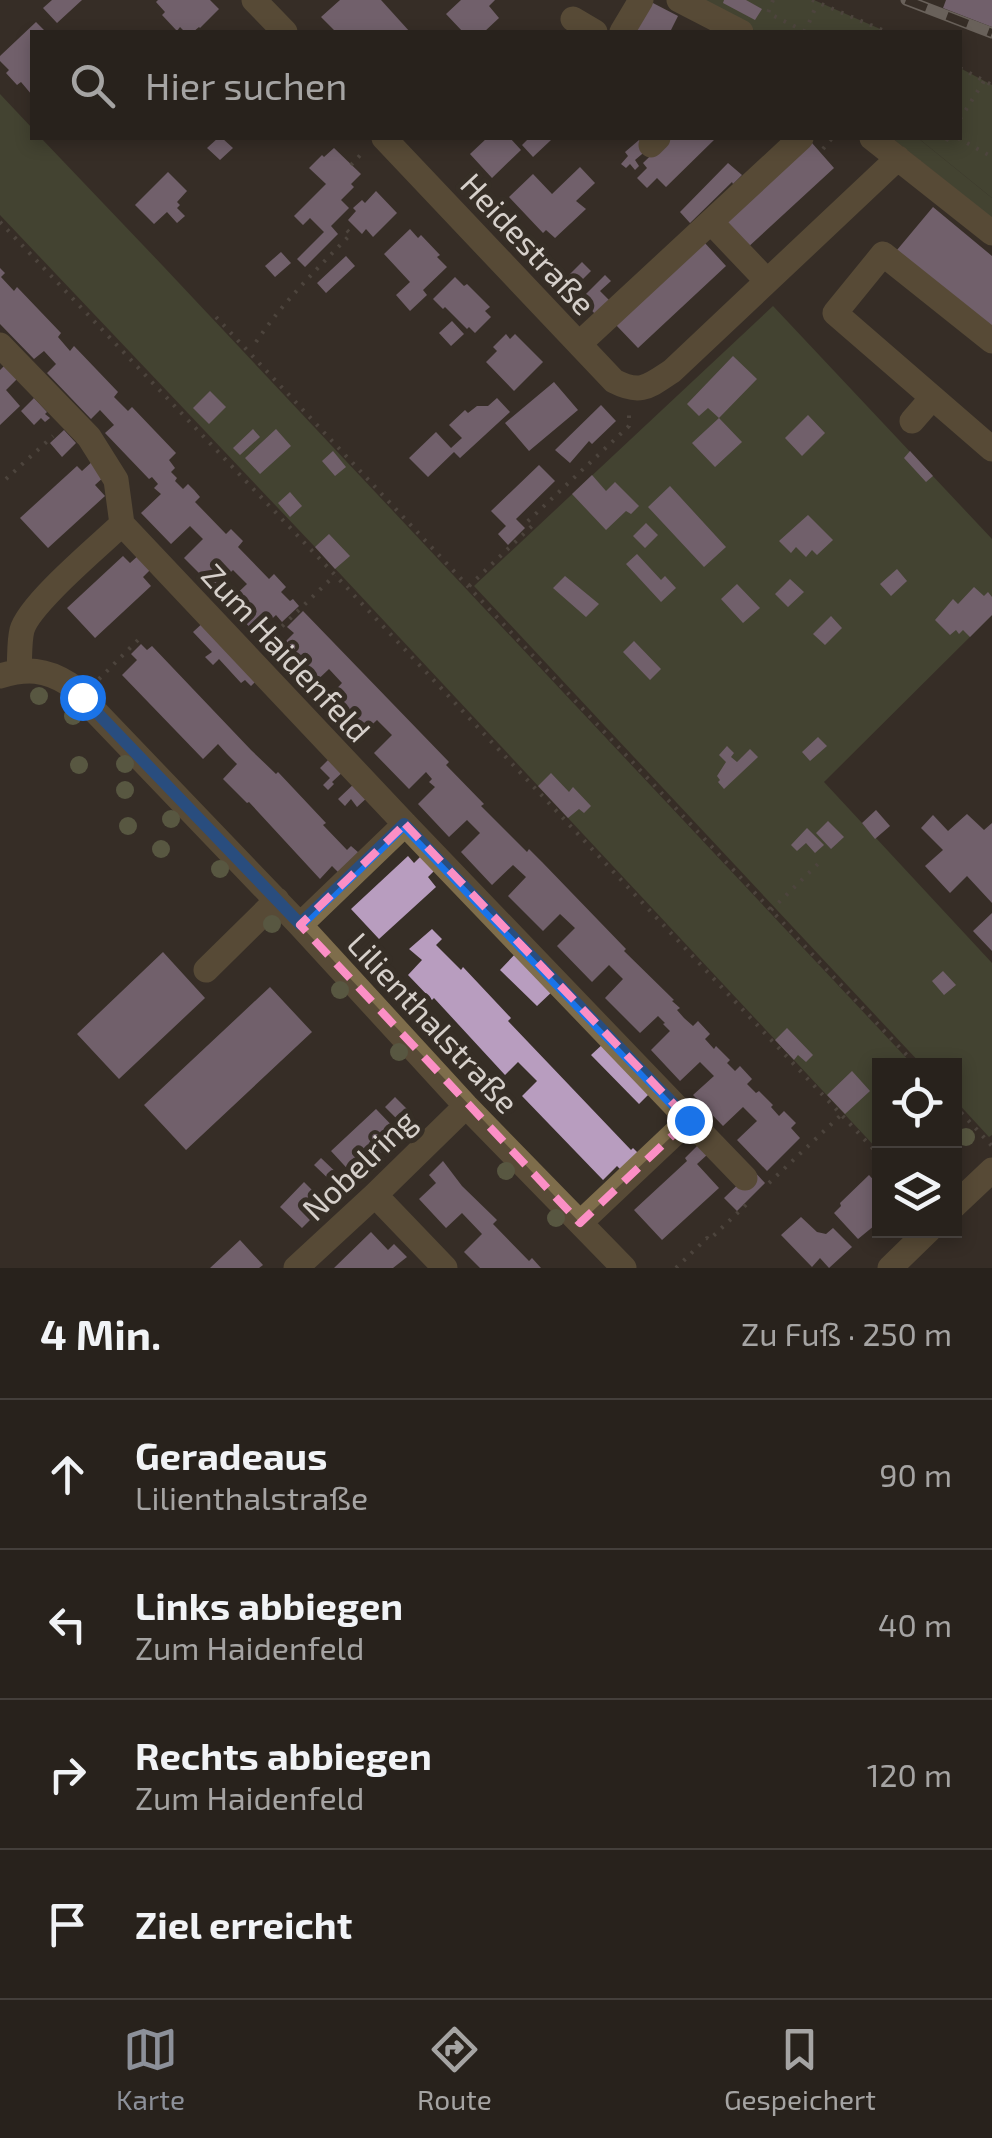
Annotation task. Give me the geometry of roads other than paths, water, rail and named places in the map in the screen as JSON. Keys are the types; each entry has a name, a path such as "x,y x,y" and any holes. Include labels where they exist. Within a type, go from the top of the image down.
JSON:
{"street":[{"path":"254,0 283,30"},
{"path":"623,30 641,0"},
{"path":"679,0 737,30"},
{"name":"Heidestraße","path":"386,140 614,381 629,388 646,388 672,371 767,281"},
{"path":"875,140 992,233"},
{"path":"580,344 711,222 811,145"},
{"path":"711,222 767,281 898,158"},
{"path":"992,342 883,254 835,313 992,450"},
{"path":"0,345 88,437 116,480 122,524 27,619 10,673"},
{"path":"912,421 932,398"},
{"name":"Zum Haidenfeld","path":"122,524 745,1178"},
{"name":"Lilienthalstraße","path":"10,673 42,670 69,684 624,1268"},
{"path":"300,924 404,824"},
{"path":"206,970 277,900"},
{"name":"Nobelring","path":"296,1268 466,1106"},
{"path":"580,1223 689,1120"},
{"path":"962,1198 992,1170"},
{"path":"375,1195 445,1268"},
{"path":"890,1268 921,1238"}],"railway":[{"path":"906,0 992,33"}]}
